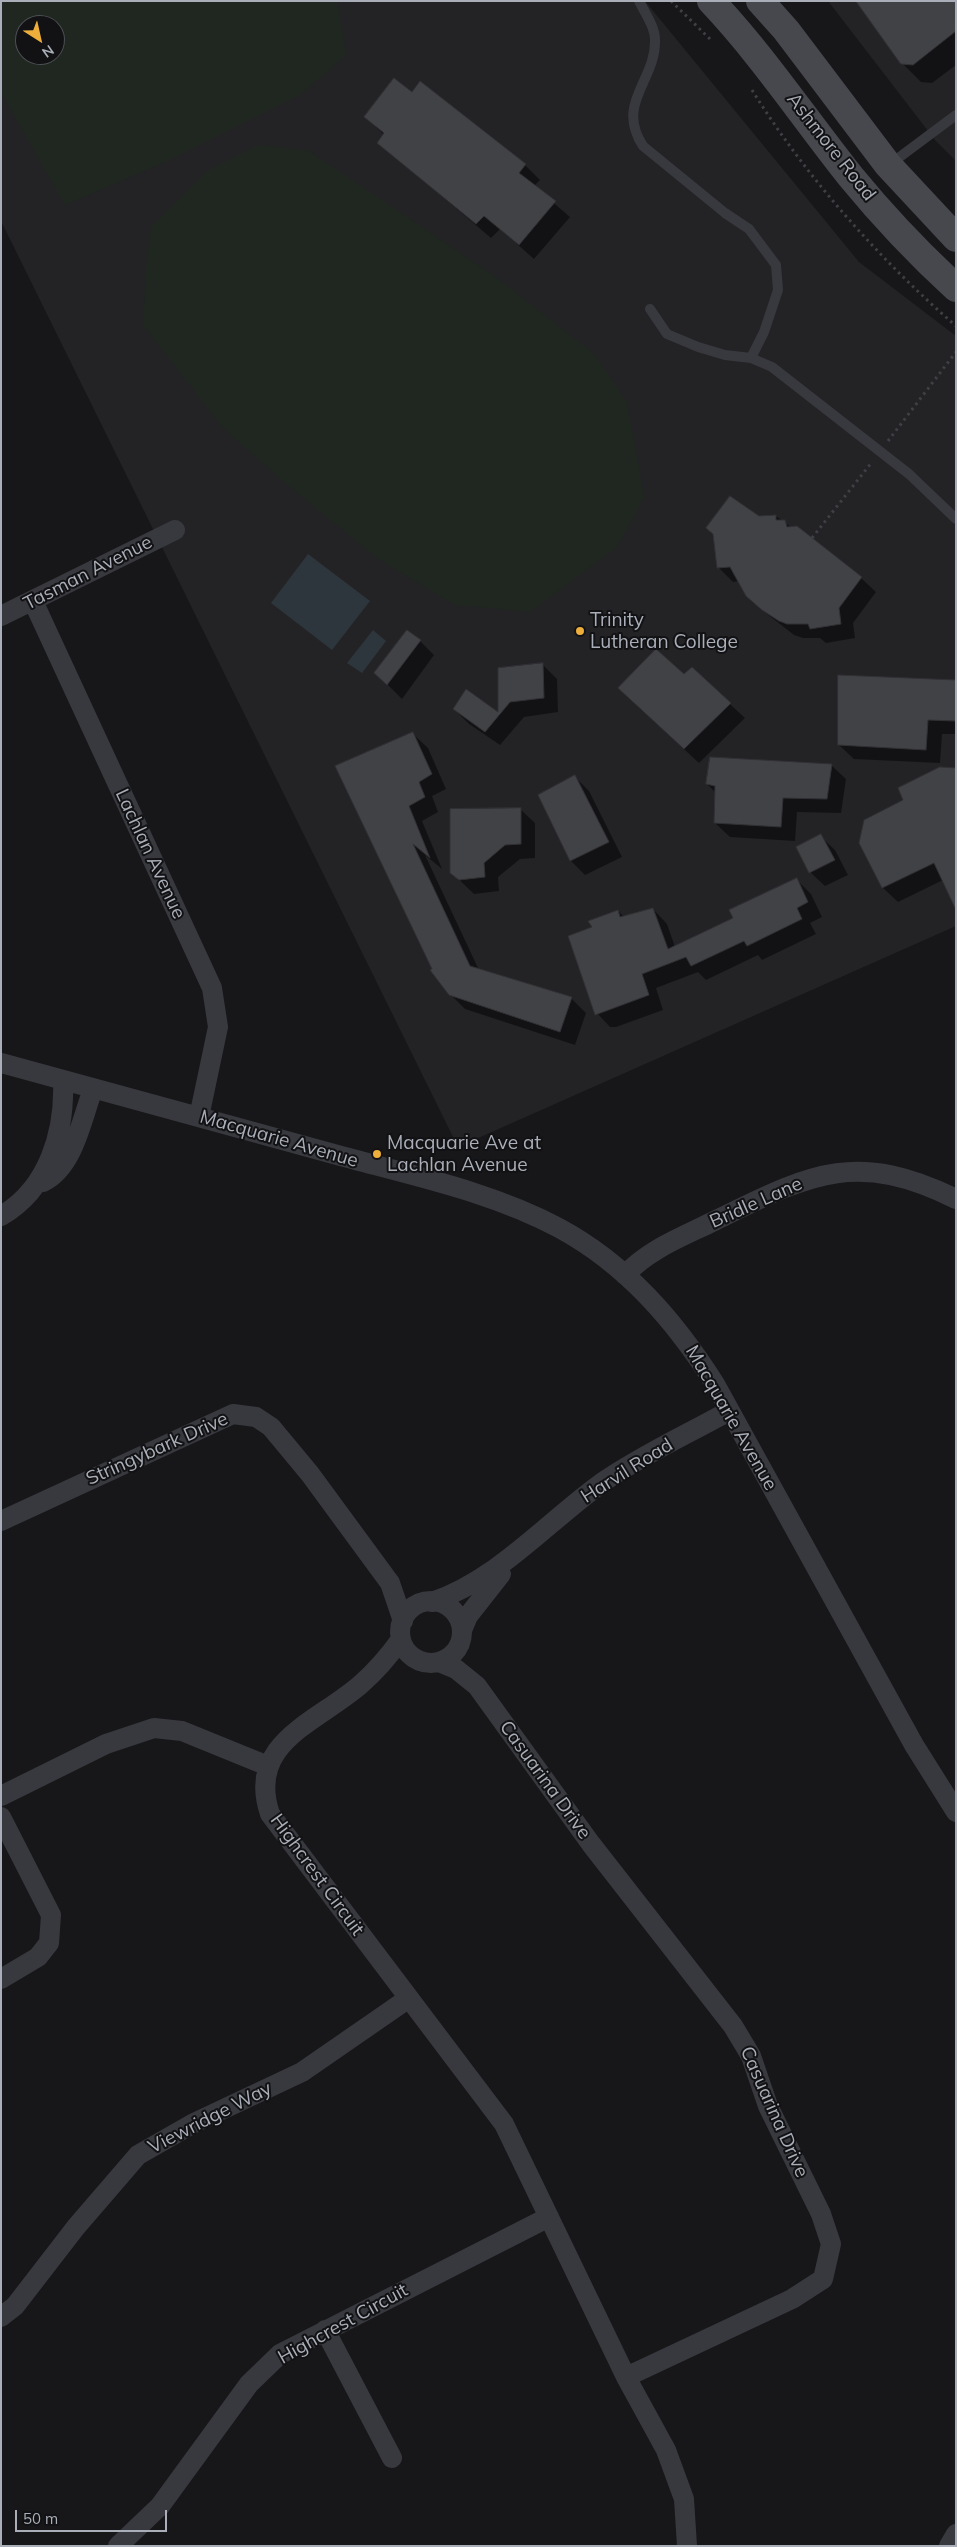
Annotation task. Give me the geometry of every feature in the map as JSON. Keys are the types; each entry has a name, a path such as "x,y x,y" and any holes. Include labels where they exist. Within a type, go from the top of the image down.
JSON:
{"main road":[{"name":"Ashmore Road","path":"711,1 767,65 852,178 902,234 956,288"},
{"name":"Ashmore Road","path":"760,1 786,30 888,165 956,238"}],"street":[{"name":"Tasman Avenue","path":"1,616 175,530"},
{"name":"Lachlan Avenue","path":"33,601 212,988 218,1027 199,1117"},
{"name":"Macquarie Avenue","path":"1,1063 463,1190 508,1206 559,1228 625,1275 649,1296 680,1332 715,1384 914,1744 956,1812"},
{"path":"1,1216 25,1199 38,1184 47,1166 58,1130 63,1104 63,1081"},
{"path":"38,1184 54,1174 67,1159 93,1089"},
{"name":"Bridle Lane","path":"625,1275 653,1251 791,1184 828,1174 858,1171 896,1175 925,1184 956,1199"},
{"name":"Harvil Road","path":"428,1602 473,1584 606,1480 730,1411"},
{"name":"Stringybark Drive","path":"1,1521 233,1414 256,1417 271,1427 310,1474 390,1583 402,1630"},
{"name":"Harvil Road","path":"462,1634 468,1616 481,1596 531,1540"},
{"name":"Stringybark Drive","path":"390,1583 428,1602"},
{"path":"1,1796 106,1744 154,1728 182,1731 268,1766 273,1756 293,1734 360,1685 406,1662 416,1660 439,1662 453,1654 462,1634 456,1613 441,1603 428,1602 408,1612 392,1652 360,1685"},
{"path":"402,1630 404,1648 416,1660"},
{"name":"Casuarina Drive","path":"462,1634 466,1660 477,1686 597,1851 732,2026 751,2056 768,2106 821,2214 831,2244 823,2279 800,2294 626,2378"},
{"name":"Casuarina Drive","path":"439,1662 456,1669 477,1686"},
{"name":"Highcrest Circuit","path":"268,1766 264,1787 270,1814 504,2124 626,2378 666,2450 684,2499 687,2546"},
{"path":"1,1817 51,1915 49,1943 38,1958 1,1979"},
{"name":"Viewridge Way","path":"1,2317 16,2306 76,2227 138,2154 194,2123 302,2072 409,1998"},
{"name":"Highcrest Circuit","path":"118,2546 160,2506 249,2384 280,2354 549,2217"},
{"path":"325,2330 392,2458"},
{"path":"949,2546 956,2534"}],"lane":[{"path":"639,1 650,20 656,39 652,60 636,98 632,114 636,136 642,146 725,213 750,229 776,265 778,290 764,332 752,358"},
{"path":"888,165 956,115"},
{"path":"650,309 667,334 725,355 752,358 772,367 834,417 880,450 909,474 956,519"}],"path":[{"path":"812,538 956,352"}],"shaded area":[{"name":"Trinity Lutheran College","path":"1,1 645,1 859,262 956,336 956,926 458,1147 1,221"},
{"path":"1,1 337,1 346,55 301,94 163,163 65,205 1,92"},
{"path":"828,1 956,1 956,161 935,140"},
{"path":"259,145 309,151 497,278 593,353 627,402 644,497 618,546 530,612 455,605 380,560 290,487 224,429 143,325 146,267 152,226 209,170"},
{"path":"308,554 370,601 332,650 271,603"},
{"path":"373,630 386,641 362,673 347,663"}],"building":[{"path":"856,1 956,1 956,31 913,65 901,64"},
{"path":"394,78 412,92 420,81 526,164 519,173 556,201 519,245 484,216 476,224 377,143 384,133 364,117"},
{"path":"730,496 759,516 776,515 776,520 785,520 787,527 797,526 862,577 839,608 841,624 810,629 808,624 787,624 779,621 746,596 730,567 717,568 713,534 706,528"},
{"path":"407,630 421,640 387,685 374,673"},
{"path":"656,649 684,674 692,667 731,703 684,749 618,688"},
{"path":"543,663 544,698 510,702 485,732 453,709 466,689 498,712 498,668"},
{"path":"838,675 956,680 956,721 928,720 926,750 838,745"},
{"path":"413,732 432,774 419,782 425,797 409,806 430,858 413,844 470,966 572,997 560,1032 449,995 430,970 432,969 335,766"},
{"path":"710,757 832,764 827,799 783,798 781,827 714,823 715,786 706,784"},
{"path":"940,767 956,768 956,910 934,863 882,888 859,843 864,820 903,800 898,788"},
{"path":"575,775 609,842 570,861 538,795"},
{"path":"521,808 521,844 505,845 484,863 485,877 459,880 450,873 450,809"},
{"path":"821,834 835,860 809,873 796,847"},
{"path":"797,878 808,902 797,908 802,919 747,946 744,941 691,966 686,957 642,974 649,995 595,1015 568,936 592,927 588,921 618,910 620,917 653,908 668,949 733,918 729,910"}],"place":[{"name":"Trinity Lutheran College","path":"580,631"},
{"name":"Macquarie Ave at Lachlan Avenue","path":"377,1154"}]}
